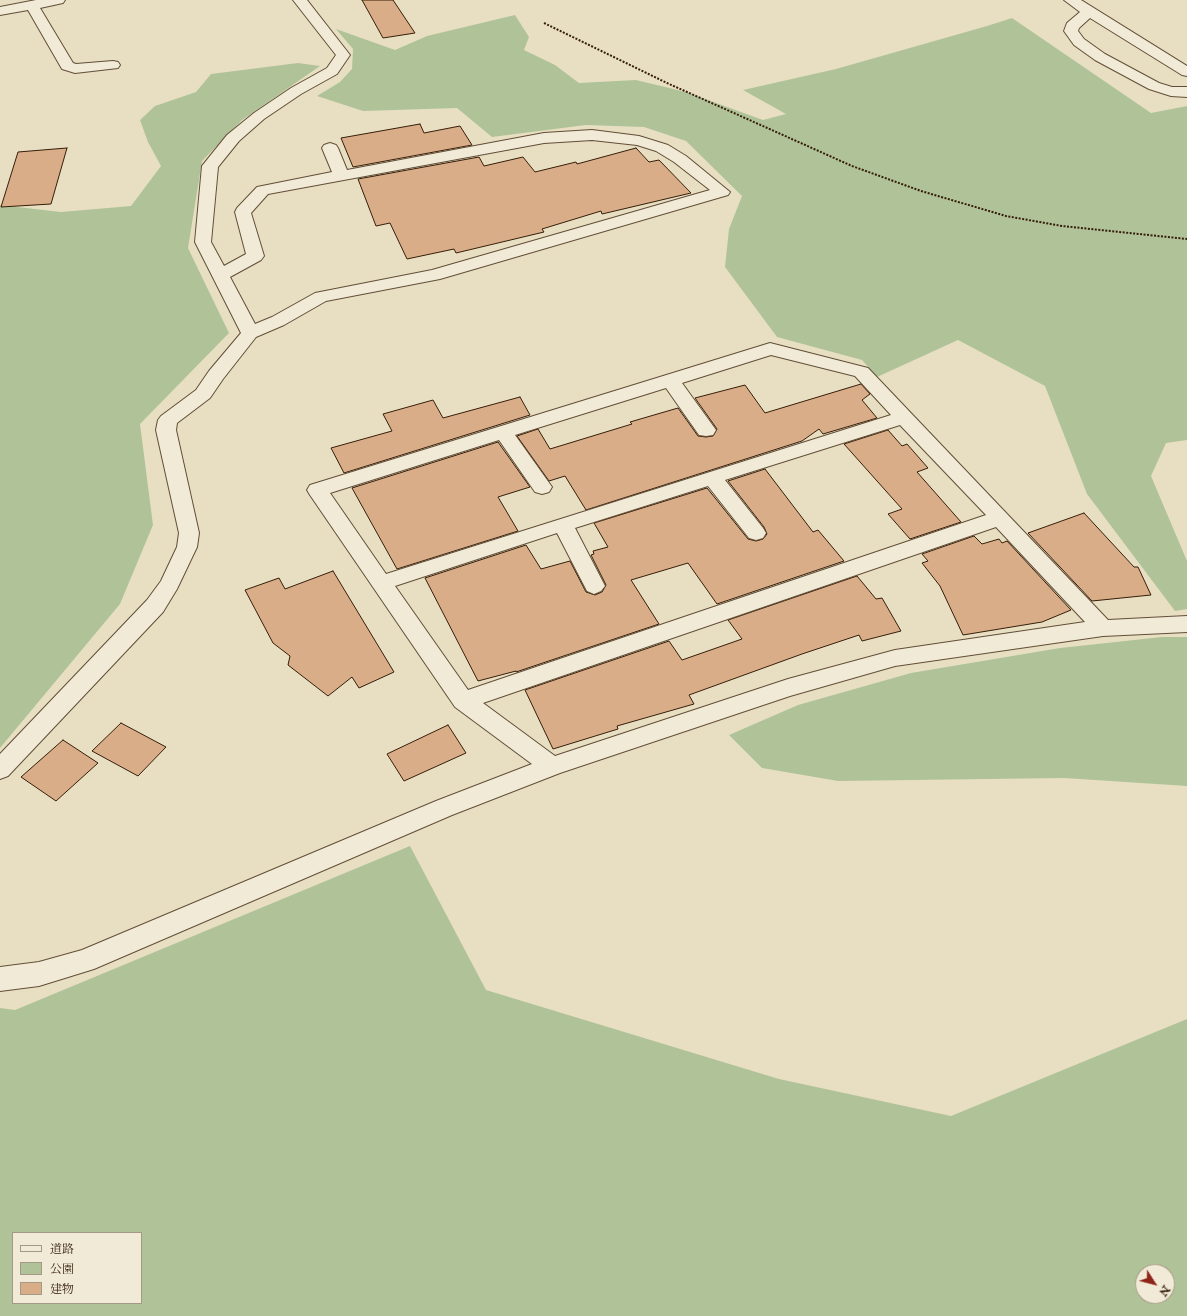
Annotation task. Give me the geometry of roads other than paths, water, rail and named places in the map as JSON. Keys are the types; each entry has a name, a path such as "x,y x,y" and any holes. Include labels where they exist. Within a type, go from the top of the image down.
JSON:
{"street":[{"path":"0,10 58,0"},
{"path":"250,332 203,242 210,166 233,138 259,116 296,91 332,70 343,55 300,0"},
{"path":"1071,0 1187,72"},
{"path":"32,5 67,66 75,69 113,65"},
{"path":"1090,11 1072,26 1071,31 1079,42 1100,57 1154,86 1171,91 1187,92"},
{"path":"0,769 155,606 170,584 187,547 188,533 166,430 168,420 203,394 250,332 278,320 321,296 434,275 722,192 680,159 662,148 639,141 592,135 544,138 263,190 243,212 255,256 220,276"},
{"path":"330,148 341,175"},
{"path":"552,766 463,701 318,490 770,349 861,372 1103,628"},
{"path":"670,380 706,430"},
{"path":"381,583 563,524 904,418"},
{"path":"503,432 542,487"},
{"path":"712,478 756,533"},
{"path":"463,701 1000,518"},
{"path":"563,524 594,586"},
{"path":"0,979 39,974 85,961 444,808 552,766 788,688 895,658 1103,628 1187,624"}]}
